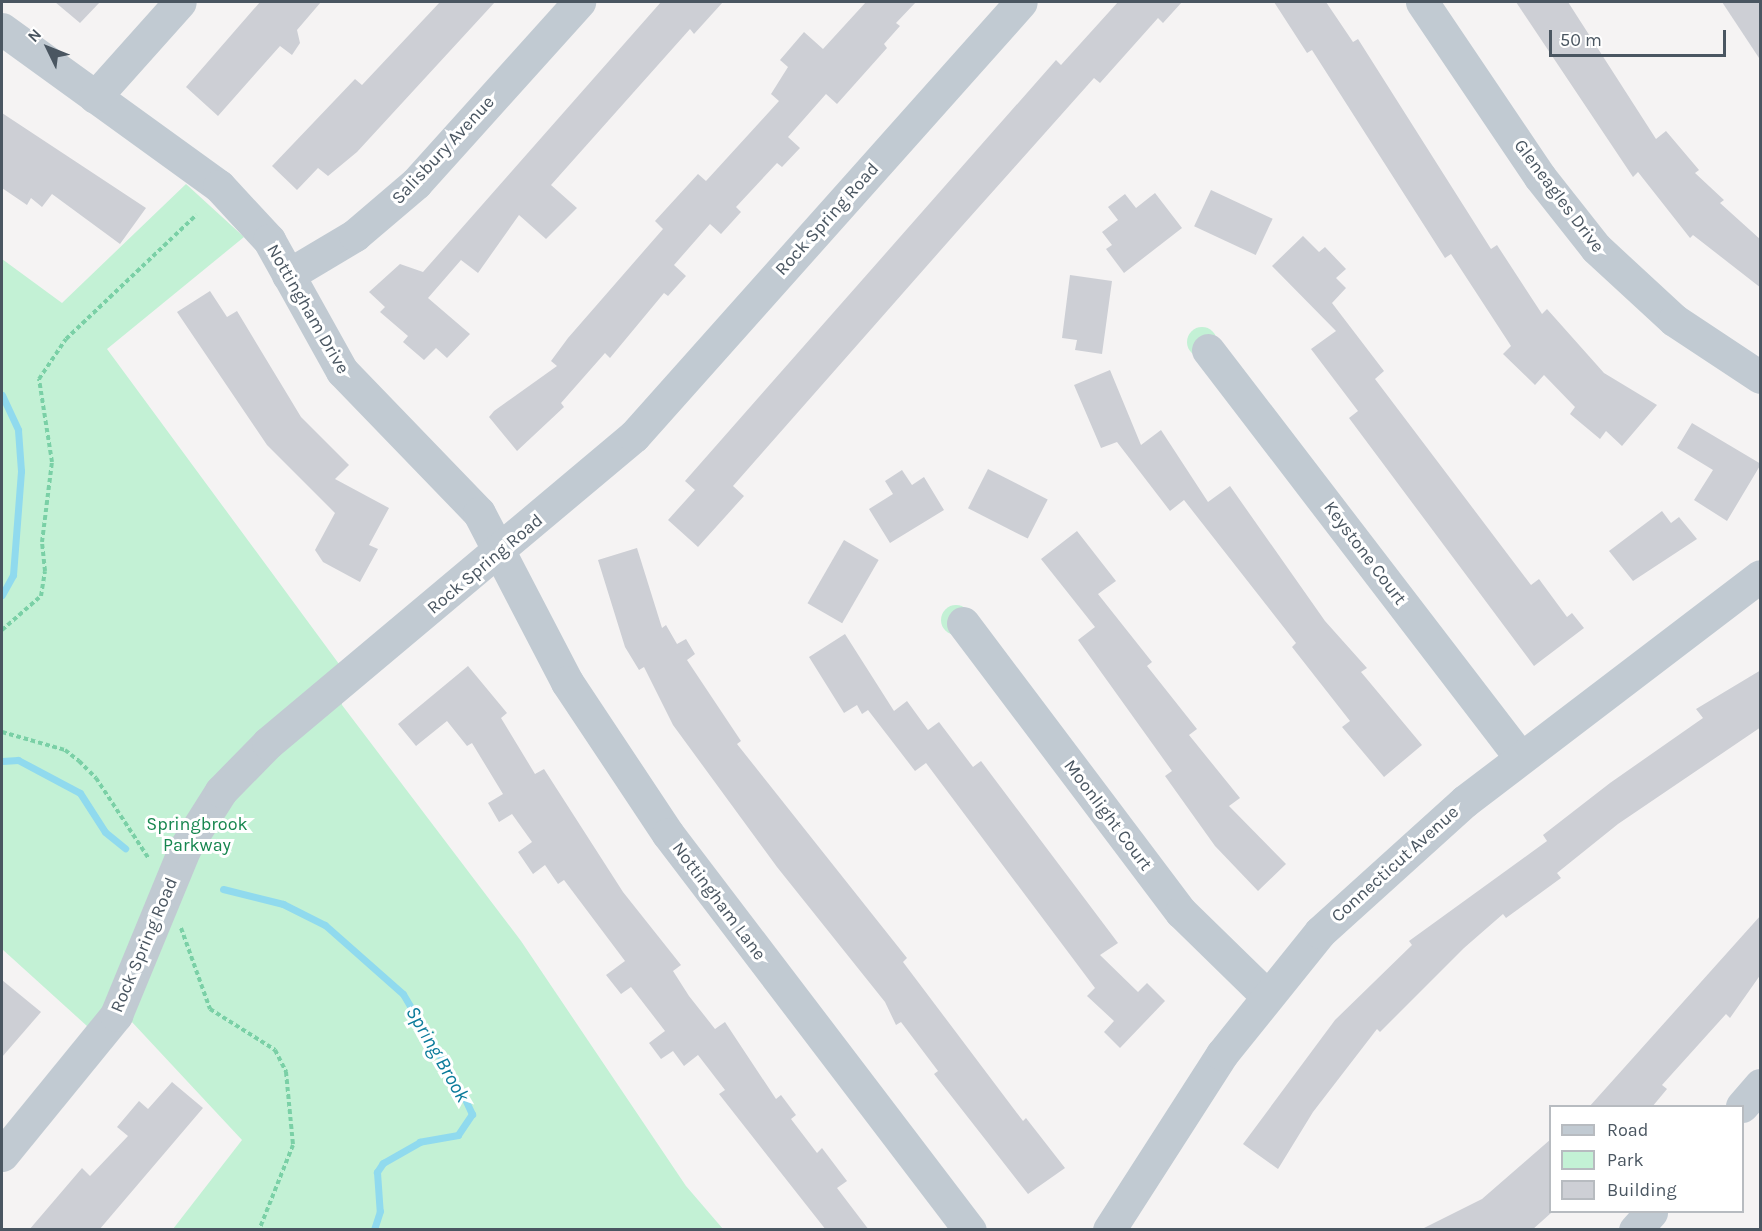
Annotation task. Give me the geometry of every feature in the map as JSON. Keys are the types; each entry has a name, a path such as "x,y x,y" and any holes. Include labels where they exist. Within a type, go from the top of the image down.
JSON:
{"street":[{"path":"95,97 180,2"},
{"name":"Salisbury Avenue","path":"288,274 355,235 416,183 579,2"},
{"name":"Rock Spring Road","path":"2,1155 116,1015 185,848 221,791 268,743 502,550 634,436 1021,2"},
{"name":"Gleneagles Drive","path":"1422,2 1540,177 1596,248 1674,320 1761,378"},
{"name":"Nottingham Drive","path":"2,29 219,186 269,240 342,371 453,480 502,550"},
{"name":"Keystone Court","path":"1208,350 1520,758"},
{"name":"Nottingham Lane","path":"502,550 567,682 615,757 970,1230"},
{"name":"Connecticut Avenue","path":"1109,1230 1188,1103 1266,995 1370,883 1520,758 1761,576"},
{"name":"Moonlight Court","path":"963,623 1181,912 1266,995"},
{"path":"1744,1105 1761,1085"}],"path":[{"path":"2,630 41,596 45,570 42,542 52,462 39,402 39,379 66,339 196,215"},
{"path":"2,732 65,750 96,778 146,852 188,942 210,1009 268,1044 286,1072 293,1145 259,1230"}],"green space":[{"name":"Springbrook Parkway","path":"186,184 244,237 107,349 339,664 342,705 521,941 686,1186 723,1229 173,1229 242,1140 131,1021 87,1026 2,949 2,259 62,303"},
{"path":"1202,327 1213,331 1217,342 1213,353 1202,357 1191,353 1187,342 1191,331"},
{"path":"956,605 962,606 970,614 970,626 962,634 956,635 950,634 942,626 941,620 942,614 950,606"}],"building":[{"path":"55,2 100,2 80,23"},
{"path":"260,2 321,2 297,30 300,43 292,55 280,46 218,116 186,87"},
{"path":"440,2 495,2 357,152 328,176 318,168 297,190 272,166 355,79 362,85"},
{"path":"661,2 723,2 694,34 690,29 551,185 577,208 546,239 519,215 478,273 461,260 428,298 470,334 447,358 436,348 424,360 403,342 408,336 380,312 385,307 369,292 400,264 423,272"},
{"path":"866,2 916,2 896,23 900,26 884,44 887,48 837,104 826,94 788,137 800,148 782,167 777,163 736,207 741,212 721,234 710,224 674,265 686,276 668,296 664,293 610,358 605,353 561,403 564,407 517,451 489,417 557,366 551,361 568,338 663,229 655,221 698,174 706,181 779,101 771,94 788,67 780,60 804,32 823,49"},
{"path":"1118,2 1182,2 1163,23 1158,18 1100,83 1094,78 962,226 733,486 744,496 698,547 668,520 695,490 685,481 1056,60 1061,65"},
{"path":"1274,2 1326,2 1353,42 1358,39 1491,249 1497,245 1542,314 1547,309 1604,373 1657,405 1622,446 1606,431 1600,439 1570,414 1575,407 1544,375 1535,385 1503,354 1511,346 1451,254 1445,258 1312,50 1307,53"},
{"path":"1516,2 1568,2 1656,139 1666,131 1699,170 1695,173 1724,200 1720,203 1761,240 1761,288 1693,235 1690,238 1638,172 1633,177"},
{"path":"1722,2 1761,2 1761,61"},
{"path":"2,113 146,208 120,244 52,194 42,207 31,198 27,205 2,188"},
{"path":"1211,190 1273,219 1256,255 1194,226"},
{"path":"1155,193 1182,228 1124,273 1106,249 1112,245 1102,232 1118,220 1108,207 1125,194 1136,208"},
{"path":"1303,236 1319,252 1325,247 1346,269 1336,278 1346,288 1332,303 1384,371 1375,379 1531,585 1539,579 1567,617 1572,613 1584,628 1534,666 1349,418 1358,411 1311,349 1336,331 1272,266"},
{"path":"1070,275 1112,281 1102,354 1075,350 1077,340 1062,338"},
{"path":"210,291 227,317 237,311 301,417 349,465 335,479 389,508 369,545 378,549 360,582 323,562 315,550 335,513 267,445 177,312"},
{"path":"1110,370 1141,445 1161,430 1208,502 1230,486 1325,621 1367,668 1361,672 1422,745 1384,777 1342,727 1350,721 1292,647 1296,643 1184,500 1170,511 1117,442 1101,448 1074,385"},
{"path":"1692,423 1761,464 1727,521 1694,500 1713,470 1677,448"},
{"path":"988,469 1048,499 1028,539 968,508"},
{"path":"902,470 912,485 924,477 944,510 890,543 869,509 893,494 885,481"},
{"path":"1662,511 1671,523 1679,517 1697,539 1633,581 1609,551"},
{"path":"1077,531 1116,581 1098,594 1152,662 1147,666 1197,729 1189,735 1240,798 1229,806 1286,864 1258,891 1215,846 1165,776 1172,771 1078,640 1095,627 1041,559"},
{"path":"844,540 879,560 842,623 808,603"},
{"path":"637,548 662,628 666,625 677,644 686,639 695,654 687,660 741,741 737,744 907,958 903,962 1023,1121 1026,1118 1065,1168 1028,1194 934,1074 938,1071 901,1022 896,1025 885,1002 777,867 673,725 644,667 639,670 625,647 598,560"},
{"path":"845,634 894,711 907,701 928,730 939,722 973,767 981,761 1118,943 1100,955 1138,992 1147,983 1165,1001 1120,1048 1104,1032 1114,1021 1087,996 1095,988 926,763 915,771 868,710 862,714 857,705 844,713 809,657"},
{"path":"468,666 507,713 501,718 535,774 544,769 623,892 681,965 673,971 689,996 715,1029 725,1022 776,1099 781,1095 796,1115 791,1119 817,1153 822,1148 847,1181 837,1188 869,1230 826,1230 719,1094 725,1090 698,1055 684,1066 673,1051 661,1059 649,1043 665,1031 631,987 621,994 606,975 625,961 564,880 558,884 545,865 533,874 518,852 532,842 512,814 499,822 488,803 503,794 472,743 467,746 447,721 416,746 398,724"},
{"path":"1761,670 1761,727 1618,824 1557,873 1561,878 1506,918 1503,914 1464,948 1380,1032 1377,1029 1313,1112 1278,1169 1243,1144 1335,1020 1412,945 1409,941 1547,841 1543,835 1610,783 1703,718 1696,709"},
{"path":"1761,915 1761,974 1730,1018 1726,1014 1662,1085 1667,1089 1654,1105 1591,1105"},
{"path":"2,980 41,1012 2,1057"},
{"path":"172,1082 203,1108 99,1230 29,1230 82,1168 90,1176 128,1136 117,1127 139,1101 148,1109"},
{"path":"1549,1141 1549,1213 1551,1213 1532,1230 1420,1230 1482,1199"}],"waterway":[{"name":"Spring Brook","path":"2,395 18,430 21,471 13,575 2,595"},
{"name":"Spring Brook","path":"2,761 18,760 80,793 105,832 125,848"},
{"name":"Spring Brook","path":"223,889 283,904 325,925 403,994 472,1114 458,1135 420,1142 383,1163 377,1172 380,1211 374,1230"}]}
